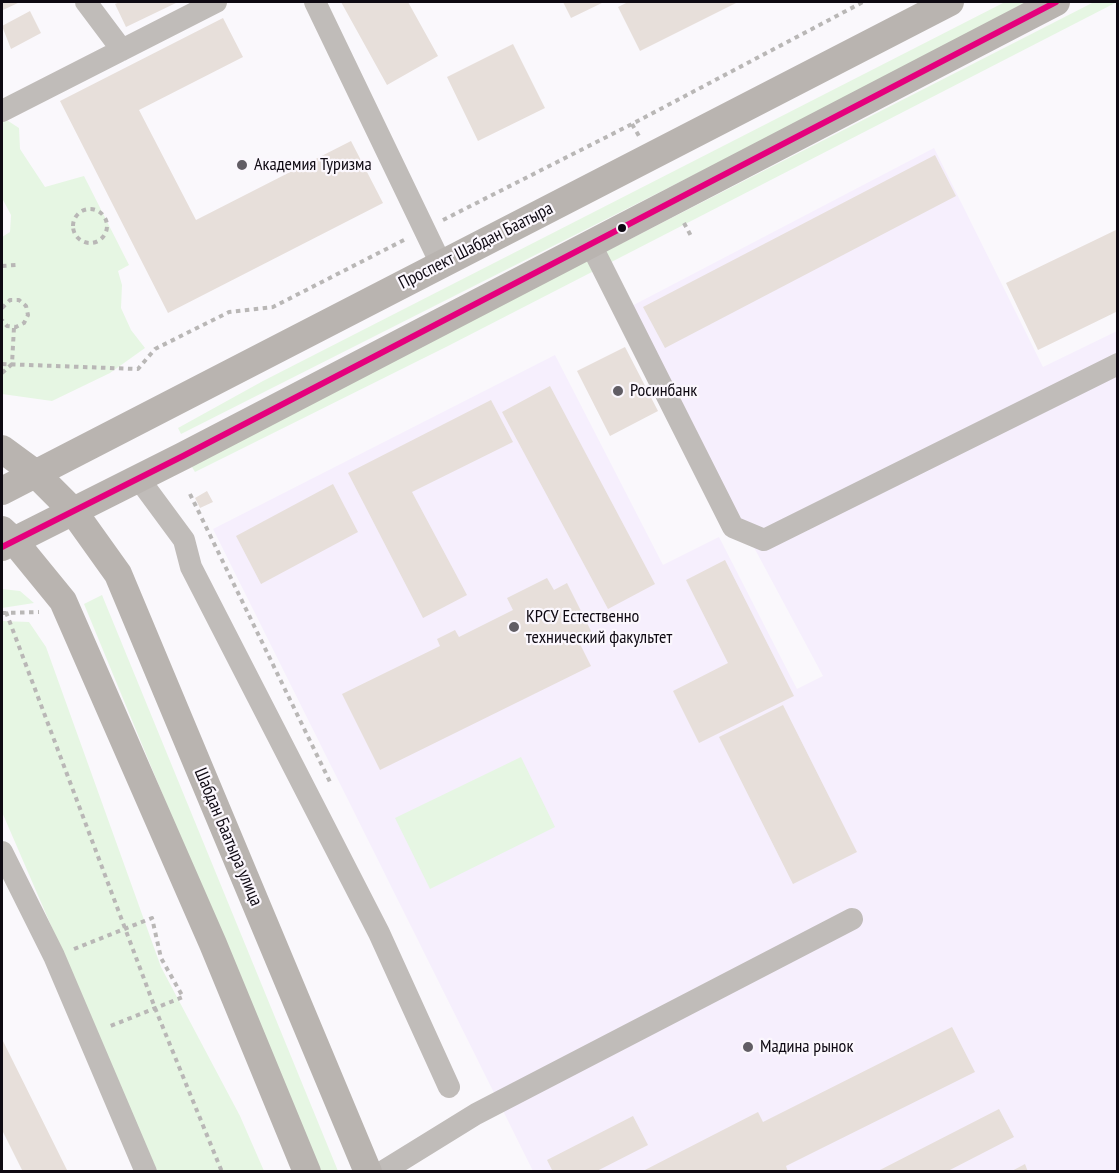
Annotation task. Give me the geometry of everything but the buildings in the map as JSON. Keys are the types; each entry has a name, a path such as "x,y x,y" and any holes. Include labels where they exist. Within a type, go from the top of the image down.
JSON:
{"main road":[{"name":"Проспект Шабдан Баатыра","path":"2,491 950,2"},
{"path":"307,1172 213,944 63,601 6,539 73,511 139,479 1056,2"},
{"name":"Шабдан Баатыра улица","path":"2,449 36,474 73,511 118,574 368,1172"}],"street":[{"path":"86,2 122,50"},
{"path":"2,111 216,2"},
{"path":"315,2 441,264"},
{"path":"590,243 733,527 764,540 1118,364"},
{"path":"139,479 184,540 191,567 379,933 449,1088"},
{"path":"2,852 54,956 146,1172"},
{"path":"382,1172 476,1114 852,919"}],"path":[{"path":"2,364 138,369 155,349 229,312 273,307 632,124 863,2"},
{"path":"85,209 96,209 107,222 105,233 92,243 81,240 73,226 76,216 85,209"},
{"path":"2,266 16,265"},
{"path":"2,308 6,302 14,300 26,306 27,320 21,326 14,327 7,326 2,320"},
{"path":"2,373 12,364 14,327"},
{"path":"39,612 4,612 124,929 222,1172"},
{"path":"54,956 152,918 161,958 183,998 87,1035"}],"shaded area":[{"path":"934,148 1043,367 1117,331 1117,1171 533,1171 213,529 555,355 663,565 719,537 797,689 823,676 626,309"}],"green space":[{"path":"1005,2 1027,2 747,148 181,434 178,428 263,381"},
{"path":"1094,2 1117,2 448,346 195,472 190,464"},
{"path":"2,117 19,128 20,149 45,187 84,176 129,265 118,271 122,285 121,308 131,330 145,348 110,373 52,401 2,394 2,237 10,232 11,215 2,198"},
{"path":"2,589 20,591 34,603 2,608"},
{"path":"102,595 338,1171 318,1171 84,604"},
{"path":"2,621 29,622 46,647 161,967 240,1116 264,1171 157,1171 2,812"},
{"path":"521,757 555,827 430,889 395,818"}],"transit line":[{"path":"2,547 183,456 1056,2"}],"place":[{"name":"Академия Туризма","path":"242,165"},
{"name":"Росинбанк","path":"618,391"},
{"name":"КРСУ Естественно технический факультет","path":"514,627"},
{"name":"Мадина рынок","path":"748,1047"}]}
